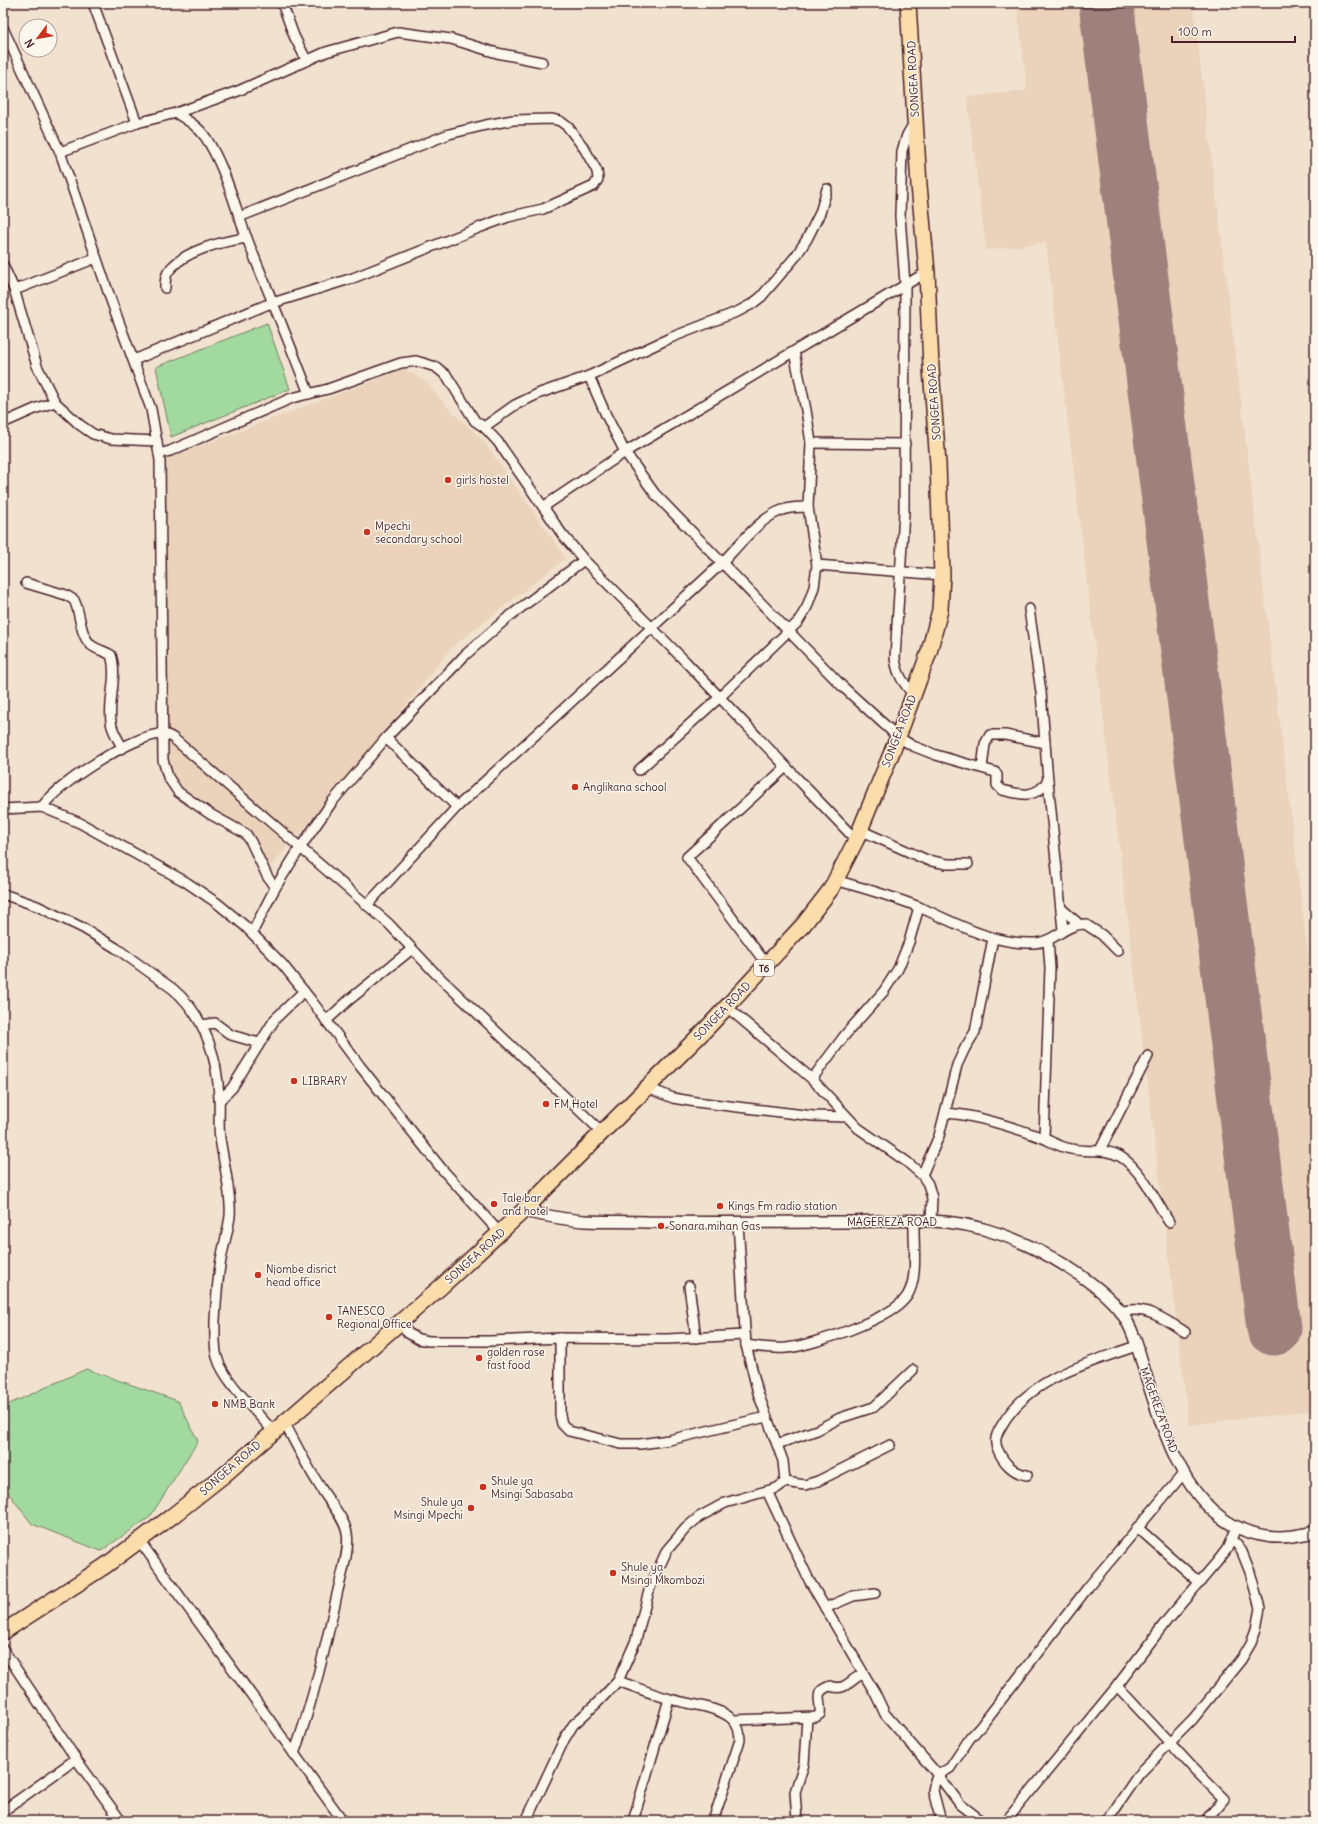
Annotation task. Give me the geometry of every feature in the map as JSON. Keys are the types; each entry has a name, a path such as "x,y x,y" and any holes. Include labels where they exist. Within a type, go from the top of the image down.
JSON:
{"highway":[{"name":"SONGEA ROAD","path":"3,1632 105,1566 219,1479 500,1233 648,1088 767,965 818,907 835,880 858,835 898,737 929,652 940,610 942,575 927,272 915,122 908,3"}],"street":[{"path":"282,3 294,36 306,61"},
{"path":"95,4 137,123"},
{"path":"3,28 60,152 96,258 151,409 159,454 162,734 163,760 168,777 173,787 178,792 210,814 245,833 251,842 264,872 275,888"},
{"path":"60,152 137,123 176,113 238,91 342,46 391,33 404,32 421,36 451,39 497,53 542,62"},
{"path":"176,113 200,130 206,137 224,176 272,303 300,368 309,394"},
{"path":"134,360 272,303 353,278 508,217 543,208 594,186 598,178 598,171 584,148 568,127 560,122 552,119 513,120 479,126 449,134 239,217"},
{"path":"914,695 902,682 897,672 895,658 904,512 905,444 905,284 900,216 902,150 907,135 915,122"},
{"path":"484,427 515,405 540,393 589,376 670,338 739,311 762,297 796,256 807,239 820,213 827,189"},
{"path":"165,288 168,272 185,258 218,242 247,238"},
{"path":"14,289 96,258"},
{"path":"3,265 14,289 37,366 55,402 80,425 93,434 111,439 157,441"},
{"path":"543,507 625,452 927,272"},
{"path":"639,770 720,697 798,622 807,606 814,588 817,565 808,507 811,443 794,352"},
{"path":"159,454 170,451 292,398 328,389 401,363 416,361 436,367 447,376 475,422 484,427 498,442 562,534 584,560 720,697 786,767 858,835 927,860 947,864 968,864"},
{"path":"589,376 606,415 625,452 655,494 847,690 898,737 930,753 995,772 997,775 999,788 1012,792 1035,794 1048,781"},
{"path":"3,423 55,402"},
{"path":"811,443 905,444"},
{"path":"367,905 457,807 722,563 756,528 772,515 786,509 808,507"},
{"path":"252,933 275,888 300,848 332,802 386,738 464,656 506,619 584,560"},
{"path":"817,565 942,575"},
{"path":"26,582 66,595 74,600 84,633 88,641 92,646 111,655 113,676 111,721 114,732 123,748"},
{"path":"1029,609 1041,692 1048,781 1062,908 1063,930"},
{"path":"42,807 54,792 62,785 123,748 162,734 178,741 367,905 603,1133"},
{"path":"982,768 985,744 990,735 1005,735 1045,744"},
{"path":"386,738 457,807"},
{"path":"767,965 687,857 786,767"},
{"path":"3,809 42,807 80,823 186,882 217,903 252,933 283,965 360,1066 441,1168 500,1233"},
{"path":"835,880 883,894 919,907 993,938 1016,942 1035,943 1048,940 1063,930 1079,924 1085,924 1093,927 1118,951"},
{"path":"3,894 43,909 83,928 173,988 184,999 202,1025 213,1053 220,1100 220,1134 230,1204 230,1215 220,1266 215,1333 217,1356 228,1379 279,1426 342,1520 347,1533 347,1545 342,1575 331,1621 303,1727 294,1754"},
{"path":"812,1079 845,1035 884,991 898,969 919,907"},
{"path":"1062,908 1079,924"},
{"path":"922,1175 939,1136 957,1065 975,1032 993,938"},
{"path":"1044,1138 1050,968 1048,940"},
{"path":"326,1021 349,1000 412,949"},
{"path":"220,1100 230,1091 275,1019 304,991"},
{"path":"727,1007 812,1079 858,1128 908,1162 922,1175 928,1184 932,1198 931,1221"},
{"path":"202,1025 214,1023 231,1035 259,1043"},
{"path":"1100,1150 1148,1056"},
{"path":"648,1088 673,1098 696,1102 813,1116 847,1117"},
{"path":"946,1113 972,1116 1044,1138 1061,1147 1072,1150 1100,1150 1111,1152 1121,1157 1131,1165 1169,1222"},
{"name":"MAGEREZA ROAD","path":"523,1211 582,1221 738,1223 931,1221 976,1227 1010,1238 1034,1249 1077,1273 1099,1290 1121,1312 1129,1326 1156,1406 1183,1474 1200,1500 1218,1517 1236,1528 1270,1537 1291,1536 1315,1532"},
{"path":"746,1346 786,1348 806,1344 872,1320 894,1309 907,1297 913,1282 914,1221"},
{"path":"738,1223 746,1346 758,1393 783,1461 785,1482"},
{"path":"689,1286 696,1338"},
{"path":"1121,1312 1131,1308 1139,1309 1166,1320 1185,1332"},
{"path":"400,1322 408,1333 418,1339 429,1341 490,1341 560,1338 696,1338 745,1335"},
{"path":"560,1338 560,1415 562,1424 569,1431 622,1444 640,1444 669,1440 766,1417"},
{"path":"1027,1475 1021,1474 1010,1468 1000,1456 995,1446 996,1434 1015,1407 1040,1385 1087,1364 1136,1346"},
{"path":"777,1444 816,1430 840,1418 874,1407 913,1370"},
{"path":"526,1821 561,1746 573,1725 598,1703 618,1681 636,1640 650,1587 659,1564 667,1550 686,1528 699,1517 726,1503 777,1488 785,1482 805,1485 818,1481 890,1445"},
{"path":"941,1821 933,1791 938,1775 950,1768 970,1738 981,1726 1089,1586 1183,1474"},
{"path":"767,1491 806,1573 885,1714 938,1775 960,1804 982,1821"},
{"path":"1138,1528 1200,1583"},
{"path":"1006,1821 1117,1686 1168,1619 1200,1583 1227,1548 1236,1528"},
{"path":"139,1540 343,1821"},
{"path":"1107,1821 1139,1774 1186,1727 1241,1660 1249,1648 1256,1629 1260,1608 1250,1572 1242,1552 1237,1544 1231,1540"},
{"path":"825,1608 854,1596 876,1593"},
{"path":"3,1648 76,1759 121,1821"},
{"path":"733,1720 816,1717 820,1714 819,1694 822,1689 830,1686 837,1688 844,1687 863,1674"},
{"path":"618,1681 669,1698 717,1711 733,1720 738,1726 740,1740 713,1821"},
{"path":"1117,1686 1205,1781 1224,1799 1205,1821"},
{"path":"633,1821 669,1698"},
{"path":"797,1821 795,1792 804,1764 807,1718"},
{"path":"3,1811 76,1759"}],"shaded area":[{"path":"1017,3 1193,3 1315,1013 1315,1410 1189,1425 1046,243 986,250 967,97 1027,90"},
{"path":"405,369 427,383 448,408 482,439 566,558 452,647 339,790 269,868 229,824 171,780 166,724 160,461"}],"green space":[{"path":"267,323 290,389 171,437 156,367"},
{"path":"86,1369 178,1401 198,1441 150,1517 101,1551 32,1524 3,1486 3,1407"}],"runway":[{"path":"1106,3 1274,1328"}],"place":[{"name":"girls hostel","path":"448,480"},
{"name":"Mpechi secondary school","path":"367,532"},
{"name":"Anglikana school","path":"575,787"},
{"name":"LIBRARY","path":"294,1081"},
{"name":"FM Hotel","path":"546,1104"},
{"name":"Tale bar and hotel","path":"494,1204"},
{"name":"Kings Fm radio station","path":"720,1206"},
{"name":"Sonara mihan Gas","path":"661,1226"},
{"name":"Njombe disrict head office","path":"258,1275"},
{"name":"TANESCO Regional Office","path":"329,1317"},
{"name":"golden rose fast food","path":"479,1358"},
{"name":"NMB Bank","path":"215,1404"},
{"name":"Shule ya Msingi Sabasaba","path":"483,1487"},
{"name":"Shule ya Msingi Mpechi","path":"471,1508"},
{"name":"Shule ya Msingi Mkombozi","path":"613,1573"}]}
